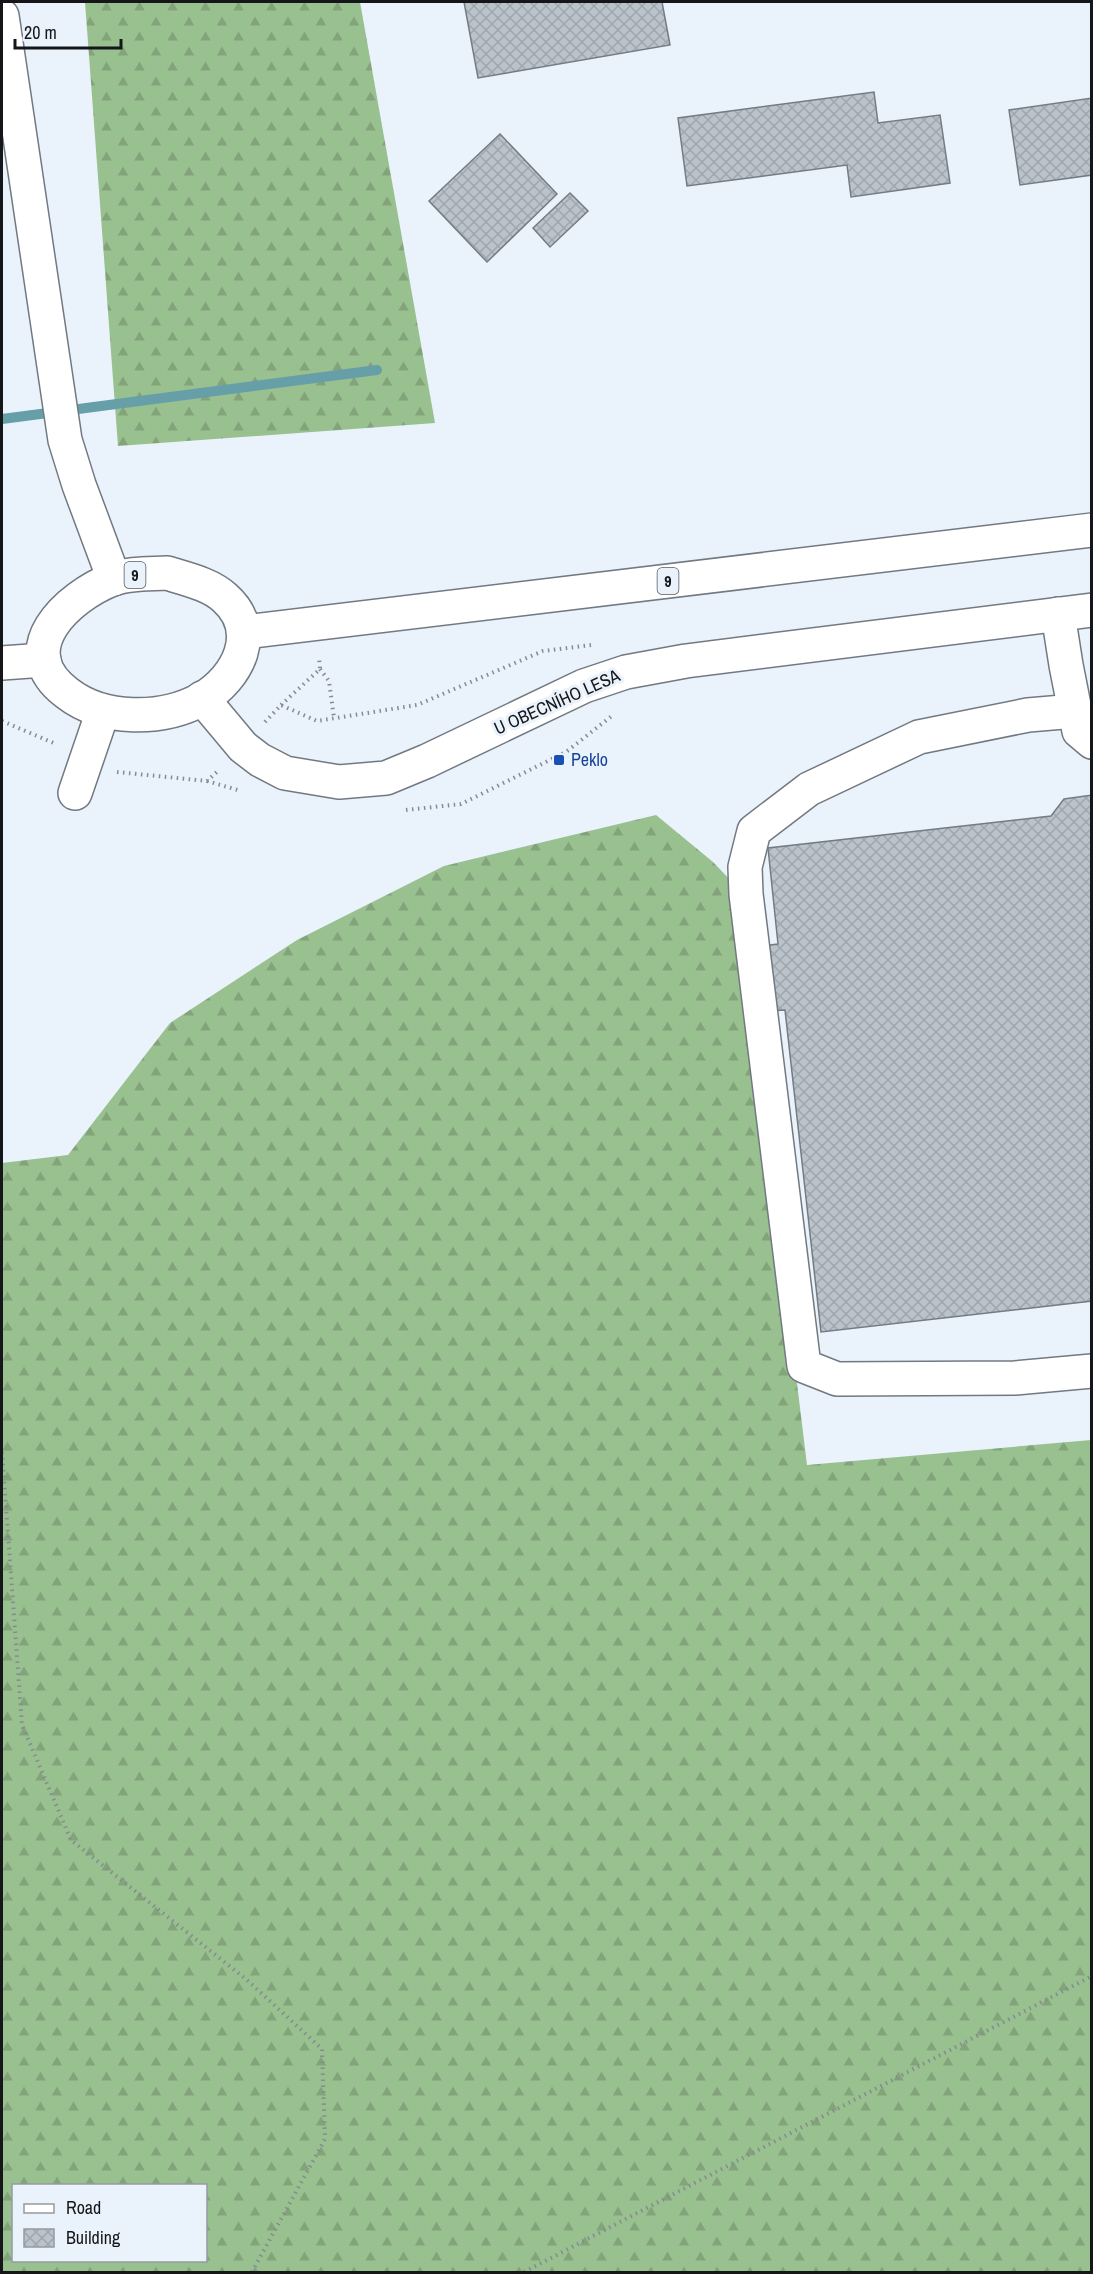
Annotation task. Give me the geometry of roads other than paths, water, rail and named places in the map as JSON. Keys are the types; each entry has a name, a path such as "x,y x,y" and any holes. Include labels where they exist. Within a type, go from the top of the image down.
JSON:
{"main road":[{"path":"2,16 35,254 65,440 114,579"},
{"name":"9","path":"44,660 45,640 52,622 69,606 88,592 114,579 139,574 167,573 209,587 225,597 237,613 245,632 1092,530"},
{"name":"U OBECNÍHO LESA","path":"202,698 243,747 260,760 285,772 339,782 386,778 427,761 584,686 626,672 686,661 1092,610"},
{"path":"1058,614 1065,665 1079,730 1092,742"},
{"path":"2,663 44,660 51,676 66,692 81,702 103,711 135,715 173,710 202,698 228,676 241,656 245,632"},
{"path":"75,793 103,711"},
{"path":"1075,711 1028,715 919,737 809,789 754,831 746,867 746,894 804,1366 837,1379 1015,1378 1092,1371"}],"waterway":[{"path":"2,419 377,370"}],"place":[{"name":"Peklo","path":"559,760"}]}
